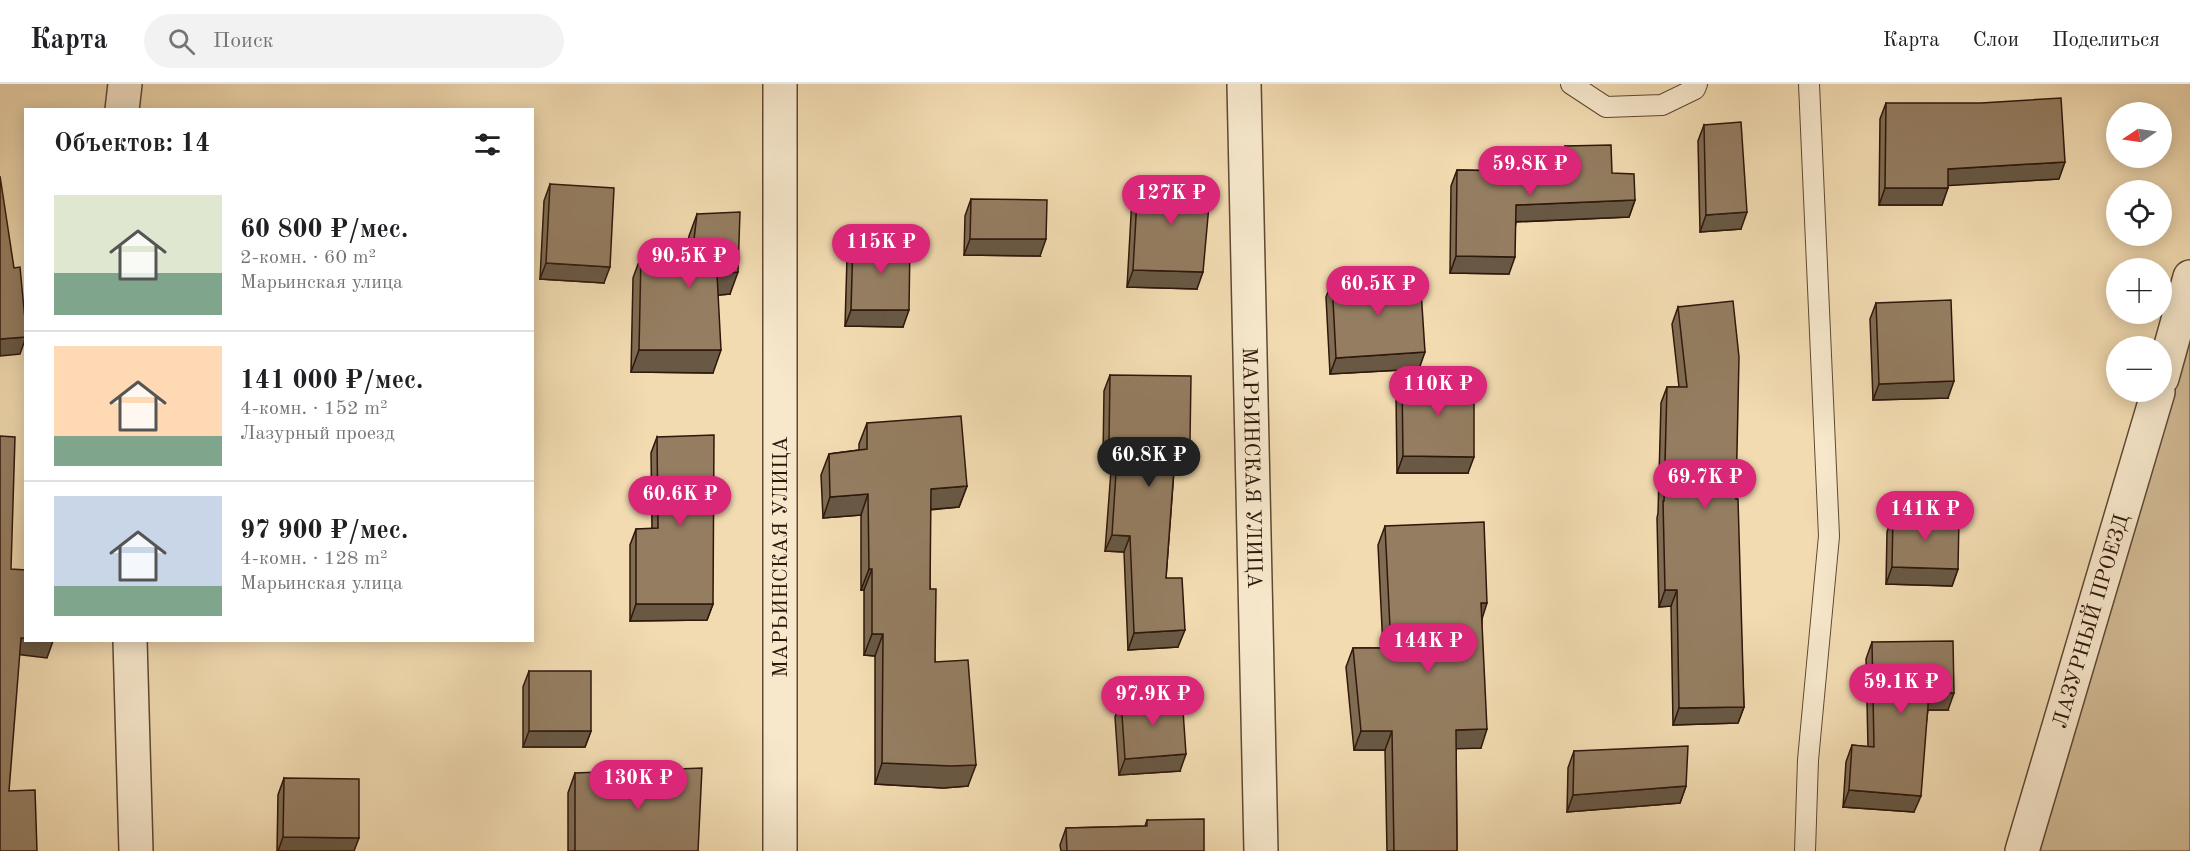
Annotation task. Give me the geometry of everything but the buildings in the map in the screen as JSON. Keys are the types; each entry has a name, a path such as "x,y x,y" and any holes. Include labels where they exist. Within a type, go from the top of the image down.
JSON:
{"street":[{"path":"122,108 125,84"},
{"name":"МАРЬИНСКАЯ УЛИЦА","path":"780,84 780,851"},
{"name":"МАРЬИНСКАЯ УЛИЦА","path":"1244,84 1261,851"},
{"path":"2172,342 2190,277"},
{"name":"ЛАЗУРНЫЙ ПРОЕЗД","path":"2022,851 2155,402"},
{"path":"130,642 136,851"}],"lane":[{"path":"1571,84 1606,107 1662,105 1695,89 1696,84"},
{"path":"1805,851 1808,760 1829,536 1809,84"}],"shaded area":[{"path":"2190,327 2190,851 2028,851 2167,402 2172,402 2172,385"}]}
